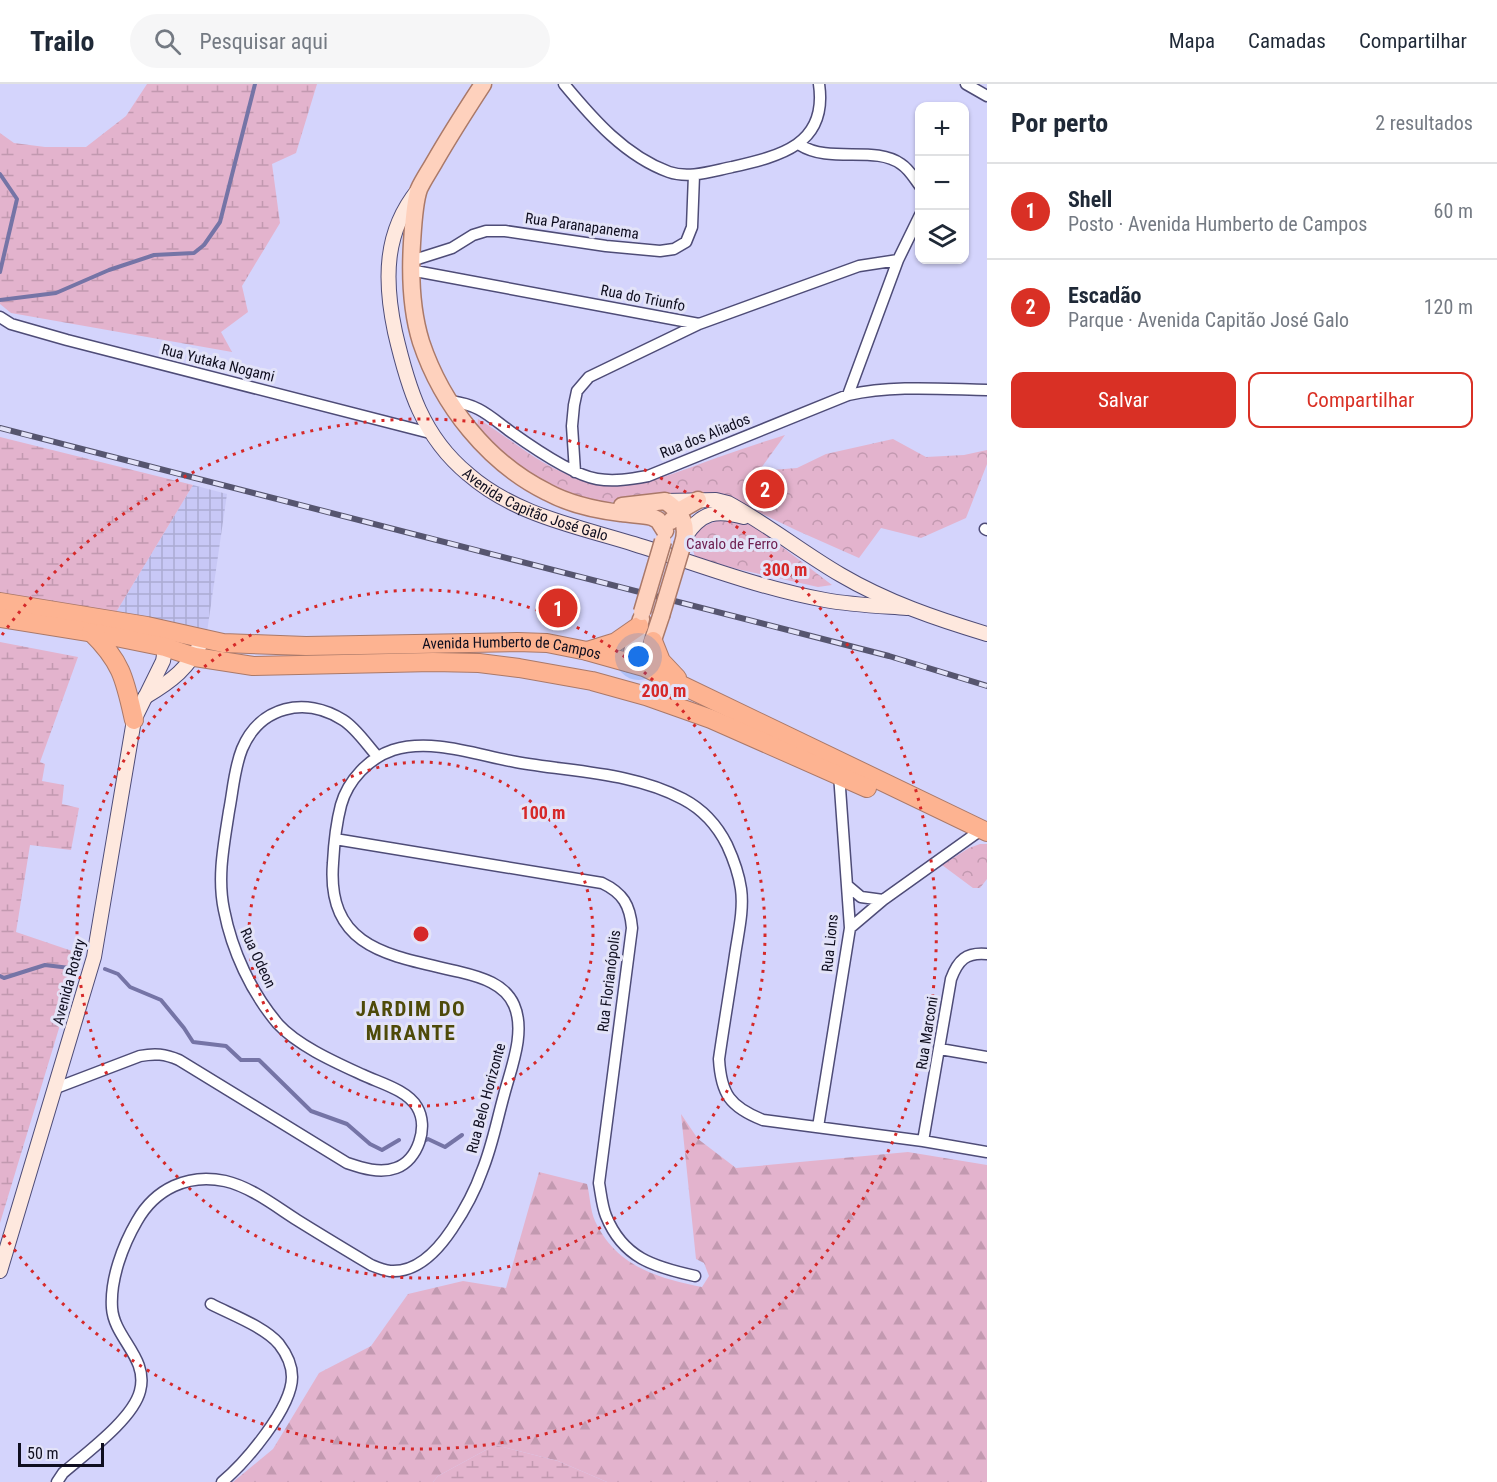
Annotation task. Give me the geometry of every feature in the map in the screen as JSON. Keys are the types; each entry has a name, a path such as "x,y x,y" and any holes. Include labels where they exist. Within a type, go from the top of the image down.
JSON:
{"highway":[{"name":"Avenida Humberto de Campos","path":"0,602 167,639 195,657 253,666 479,663 592,681 646,696 839,768"},
{"name":"Avenida Humberto de Campos","path":"0,618 91,632 275,646 548,643 587,651 687,687 839,768 982,834"},
{"path":"587,651 616,642 640,619"},
{"path":"91,632 109,650 124,679 134,720"},
{"path":"652,641 662,661 687,687"},
{"path":"519,668 522,650 531,645 548,643"},
{"path":"592,681 635,667 646,696"}],"main road":[{"name":"Avenida Capitão José Galo","path":"483,84 418,190 412,232 411,266 413,304 421,341 432,368 450,401 486,450 548,493 572,503 594,508"},
{"path":"635,667 640,619 664,536 678,512 698,500"},
{"path":"594,508 665,501 683,518 684,540 661,616 652,641 635,667"},
{"path":"594,508 652,517 658,520 664,536"}],"street":[{"path":"564,84 605,131 647,161 671,172 694,175 773,157 800,145 818,117 821,99 819,84"},
{"path":"966,84 987,96"},
{"path":"800,145 808,150 825,154 887,157 901,164 915,180"},
{"name":"Rua Paranapanema","path":"411,266 452,248 473,234 505,231 616,247 660,251 674,249 686,242 692,227 694,175"},
{"name":"Avenida Capitão José Galo","path":"418,190 405,206 390,245 389,281 392,319 404,369 430,433 467,474 492,492 533,513 739,579 827,601 907,608"},
{"path":"848,395 898,260 915,225"},
{"name":"Rua do Triunfo","path":"411,266 699,324 859,266 898,260"},
{"name":"Rua Yutaka Nogami","path":"0,317 11,324 67,340 430,433"},
{"path":"576,472 572,426 577,391 590,377 699,324"},
{"name":"Rua dos Aliados","path":"450,401 477,407 526,443 576,472 596,479 612,480 648,476 848,395 898,388 987,390"},
{"name":"Avenida Capitão José Galo","path":"665,501 698,500 728,503 841,575 907,608 987,634"},
{"path":"684,540 697,521 705,516 726,514 752,519"},
{"name":"Avenida Rotary","path":"0,1271 94,957 134,720 163,661 167,639"},
{"path":"145,697 186,668 195,657 203,639"},
{"name":"Rua Odeon","path":"56,1088 140,1056 165,1054 347,1163 364,1169 381,1170 396,1168 407,1161 417,1148 422,1134 422,1119 416,1105 402,1093 344,1066 305,1044 279,1025 251,986 232,943 224,908 221,876 236,768 250,734 266,718 285,708 306,706 323,709 345,721 377,756"},
{"name":"Rua Belo Horizonte","path":"57,1482 63,1473 124,1418 136,1403 141,1388 141,1370 115,1324 112,1296 117,1272 132,1231 144,1210 159,1194 177,1183 202,1178 226,1181 251,1192 370,1265 389,1271 407,1269 425,1260 442,1244 462,1214 483,1170 516,1051 518,1025 515,1005 504,990 480,977 389,954 365,942 350,930 338,914 333,897 335,839 344,796 352,782 377,756 396,749 417,746 449,748 515,762 636,781 684,799 702,811 716,827 727,846 741,890 741,921 719,1059 720,1078 727,1095 743,1112 763,1120 923,1141 987,1152"},
{"name":"Rua Lions","path":"818,1127 850,928 839,768"},
{"path":"850,928 883,900 982,834"},
{"name":"Rua Florianópolis","path":"335,839 602,883 615,889 630,912 632,928 599,1183 606,1215 620,1240 642,1260 668,1270 695,1276"},
{"path":"848,886 861,897 883,900"},
{"name":"Rua Marconi","path":"923,1141 951,979 956,966 964,956 975,953 987,954"},
{"path":"940,1049 987,1057"},
{"path":"211,1304 261,1330 277,1342 289,1359 292,1378 289,1395 258,1444 236,1470 222,1482"}],"shaded area":[{"path":"193,485 227,494 207,632 115,614"}],"green space":[{"path":"147,84 317,84 296,153 272,164 280,223 242,286 248,312 221,332 232,352 11,313 0,304 0,133 14,143 45,147 86,147 126,116"},
{"path":"478,419 553,468 586,480 606,484 643,482 785,435 759,471 797,468 826,454 893,439 926,457 964,455 987,450 987,464 966,518 921,538 881,528 859,558 721,494 686,494 602,503 560,493 492,449 477,428"},
{"path":"0,437 193,485 115,614 0,595"},
{"name":"Cavalo de Ferro","path":"719,520 742,521 760,530 832,585 818,587 695,557 691,543 699,528"},
{"path":"0,642 78,657 40,762 45,764 42,781 64,785 62,804 79,808 71,850 30,845 16,932 78,953 70,992 0,1223"},
{"path":"987,844 987,879 980,888 973,888 942,865 969,848"},
{"path":"681,1114 698,1139 736,1168 908,1152 987,1165 987,1482 607,1482 558,1461 495,1445 438,1476 433,1482 233,1482 273,1449 319,1373 371,1346 408,1294 463,1281 506,1288 539,1172 587,1184 595,1221 614,1249 626,1259 654,1274 702,1287 709,1276 704,1263 696,1259"},
{"path":"495,1445 558,1461 607,1482 433,1482 438,1476"}],"waterway":[{"path":"0,300 56,293 109,270 154,255 194,253 204,245 220,222 255,84"},
{"path":"0,174 17,199 0,272"},
{"path":"0,976 4,978 45,965 78,969"},
{"path":"105,969 118,974 130,987 161,1000 193,1042 226,1046 241,1060 259,1060 311,1111 347,1124 370,1144 382,1150 399,1140"},
{"path":"424,1141 428,1139 445,1147 462,1135"}],"railway":[{"path":"0,428 889,656 987,686"}],"place":[{"name":"Escadão","path":"765,489"},
{"name":"Shell","path":"558,608"}],"district":[{"name":"JARDIM DO MIRANTE","path":"411,1021"}]}
